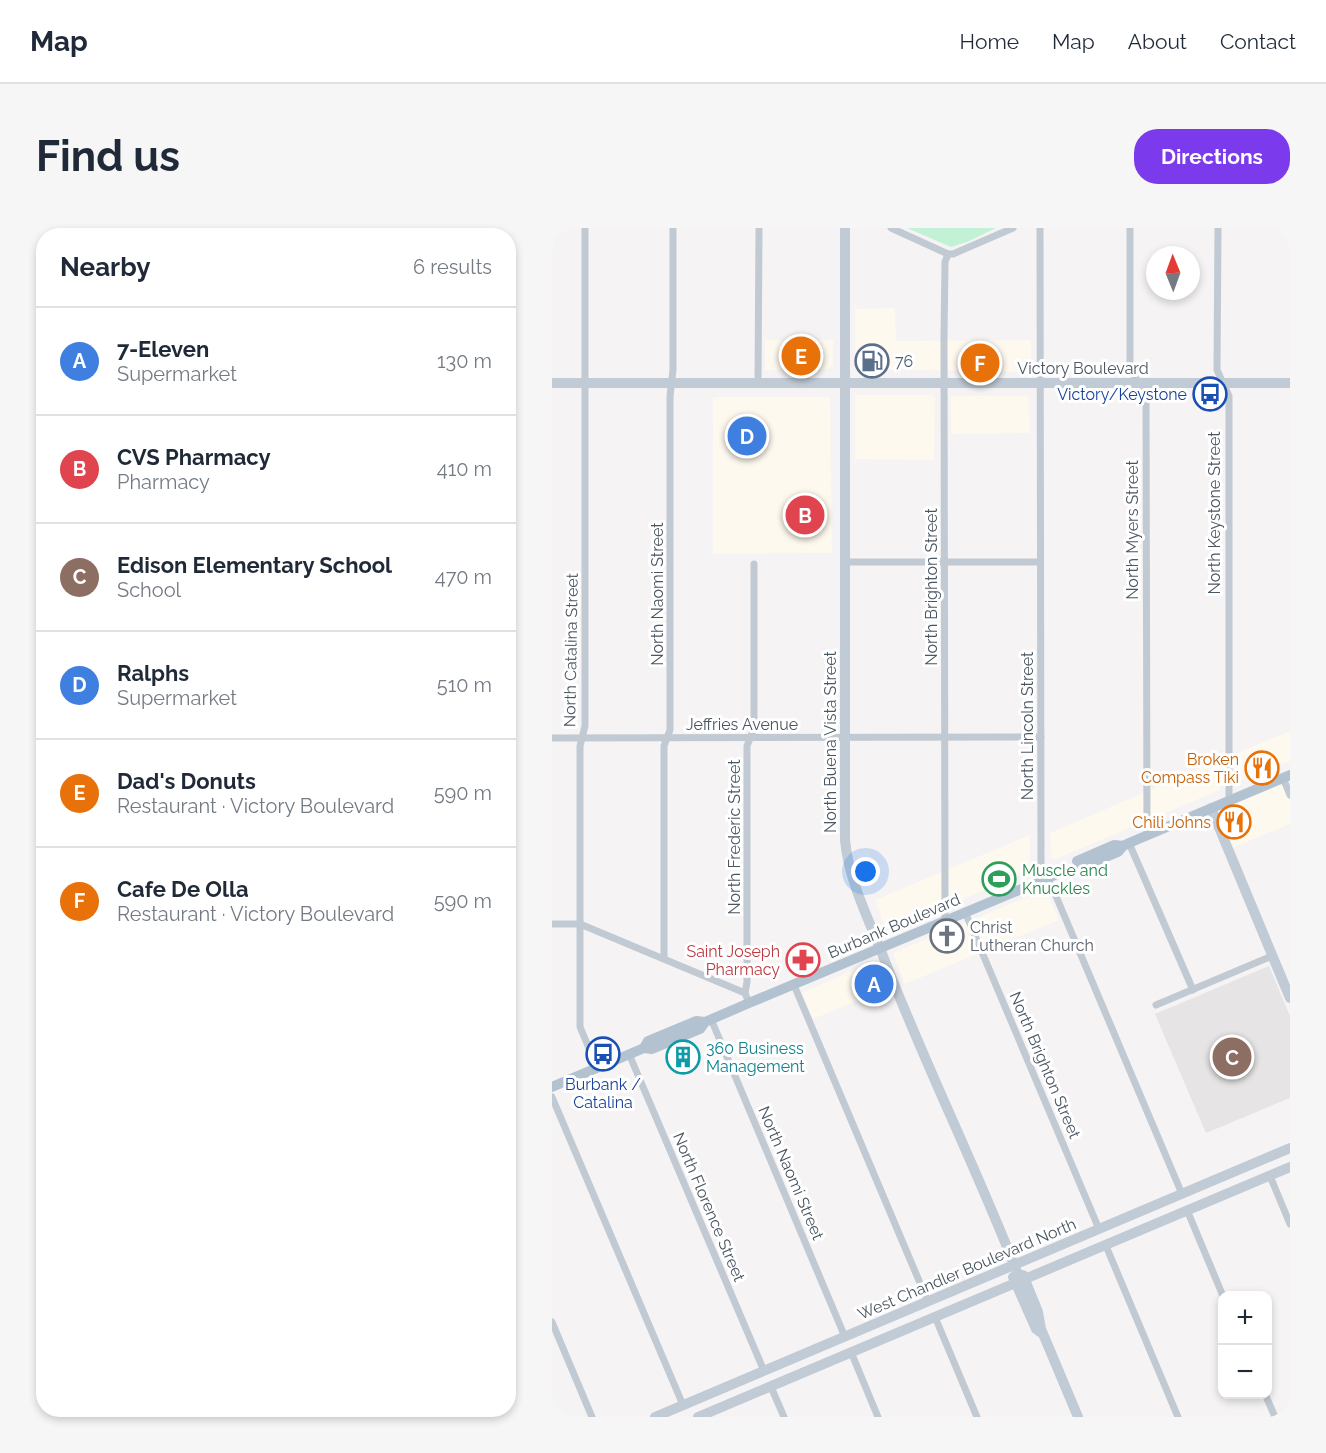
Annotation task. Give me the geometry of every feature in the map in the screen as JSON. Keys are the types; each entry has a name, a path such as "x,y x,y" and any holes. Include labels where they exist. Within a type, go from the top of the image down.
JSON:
{"main road":[{"name":"North Buena Vista Street","path":"844,228 845,840 848,866 860,903 1000,1228 1004,1231 1013,1265 1036,1329 1042,1331 1078,1417"},
{"name":"Victory Boulevard","path":"552,383 1290,383"},
{"name":"Burbank Boulevard","path":"552,1087 644,1048 648,1041 696,1022 708,1021 747,998 794,985 1062,872 1067,865 1114,845 1126,844 1286,776"},
{"path":"1211,808 1290,998"},
{"name":"West Chandler Boulevard North","path":"655,1417 1290,1148"},
{"path":"698,1417 1290,1167"}],"street":[{"name":"North Catalina Street","path":"585,228 585,726 580,746 580,1027 597,1067"},
{"name":"North Naomi Street","path":"664,958 664,746 670,730 670,428 674,228"},
{"path":"758,383 759,228"},
{"path":"891,228 948,254 953,254 1013,228"},
{"name":"North Lincoln Street","path":"1040,228 1041,866 1182,1194"},
{"name":"North Myers Street","path":"1130,228 1130,368 1146,398 1147,835"},
{"name":"North Keystone Street","path":"1218,228 1217,370 1228,396 1229,800"},
{"name":"North Brighton Street","path":"945,921 944,384 945,262 948,254"},
{"path":"845,562 1040,562"},
{"name":"North Frederic Street","path":"747,998 747,746 754,728 754,564"},
{"name":"Jeffries Avenue","path":"552,738 1041,737"},
{"path":"1286,776 1290,795"},
{"path":"1126,844 1193,990"},
{"name":"North Brighton Street","path":"965,912 1099,1229"},
{"path":"552,924 580,924 664,958 747,998"},
{"path":"1156,1005 1272,956"},
{"path":"794,985 928,1302"},
{"name":"North Naomi Street","path":"708,1021 845,1337"},
{"name":"North Florence Street","path":"629,1054 764,1371"},
{"path":"552,1097 683,1405"},
{"path":"1270,1176 1290,1224"},
{"path":"1187,1210 1221,1291"},
{"path":"1106,1245 1178,1417"},
{"path":"935,1317 978,1417"},
{"path":"552,1322 592,1417"},
{"path":"851,1352 878,1417"},
{"path":"771,1387 784,1417"},
{"path":"1267,1399 1275,1417"}],"shaded area":[{"path":"895,308 896,341 1031,340 1031,372 857,369 855,366 855,309"},
{"path":"765,340 833,340 833,365 829,369 765,370"},
{"path":"855,395 932,395 935,397 934,460 855,459"},
{"path":"951,396 1026,396 1029,398 1030,433 951,434"},
{"path":"713,397 830,397 832,553 713,554"},
{"path":"1290,731 1290,761 1238,782 1235,781 1235,754"},
{"path":"1220,760 1220,790 1053,860 1050,833"},
{"path":"1284,779 1290,794 1290,824 1228,850 1214,810"},
{"path":"1030,835 1030,870 887,933 875,900"},
{"path":"1046,889 1059,920 905,984 893,953"},
{"path":"874,961 887,988 813,1019 802,993"},
{"path":"1269,966 1290,1016 1290,1098 1206,1133 1155,1014"}],"green space":[{"path":"907,228 996,228 951,247"}],"place":[{"name":"Dad's Donuts","path":"801,356"},
{"name":"76","path":"872,361"},
{"name":"Cafe De Olla","path":"980,363"},
{"name":"Victory/Keystone","path":"1210,394"},
{"name":"Ralphs","path":"747,436"},
{"name":"CVS Pharmacy","path":"805,515"},
{"name":"Broken Compass Tiki","path":"1262,768"},
{"name":"Chili Johns","path":"1234,822"},
{"name":"Muscle and Knuckles","path":"999,879"},
{"name":"Christ Lutheran Church","path":"947,936"},
{"name":"Saint Joseph Pharmacy","path":"803,960"},
{"name":"7-Eleven","path":"874,984"},
{"name":"Burbank / Catalina","path":"603,1054"},
{"name":"360 Business Management","path":"683,1057"},
{"name":"Edison Elementary School","path":"1232,1057"}]}
